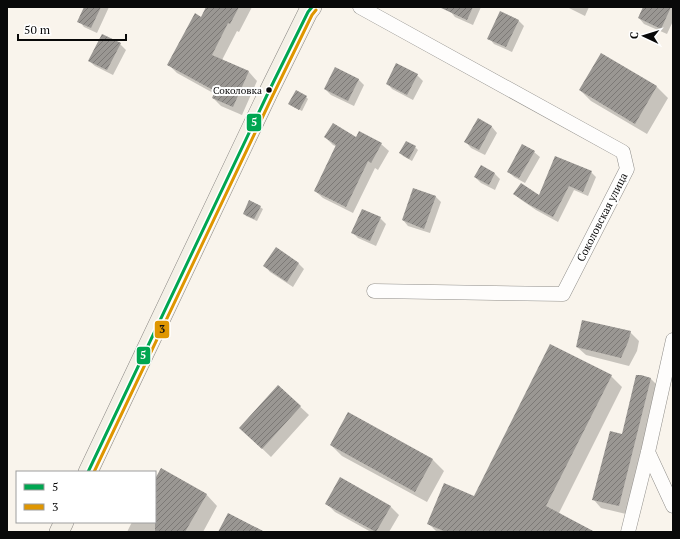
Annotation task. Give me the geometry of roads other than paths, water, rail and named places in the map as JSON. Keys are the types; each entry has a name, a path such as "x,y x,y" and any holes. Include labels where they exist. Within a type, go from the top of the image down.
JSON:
{"street":[{"path":"88,471 264,100 308,12 312,7"},
{"name":"Соколовская улица","path":"360,7 623,152 627,169 563,294 374,291"},
{"path":"628,532 648,452 673,340"},
{"path":"648,452 673,506"},
{"path":"59,532 64,523"}],"place":[{"name":"Соколовка","path":"269,90"}]}
